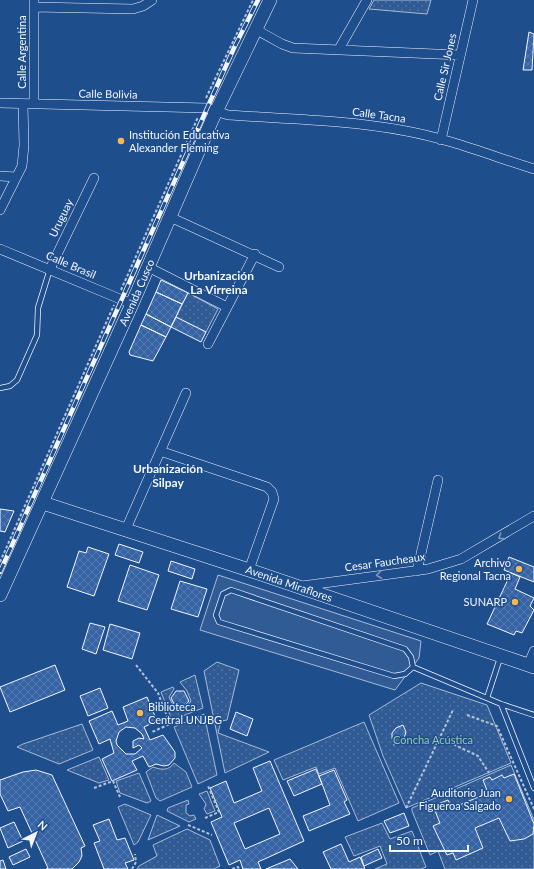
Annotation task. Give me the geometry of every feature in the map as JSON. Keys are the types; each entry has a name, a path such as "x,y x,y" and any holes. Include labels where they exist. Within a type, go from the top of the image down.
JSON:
{"main road":[{"name":"Avenida Cusco","path":"0,608 3,591 132,304 216,111 270,0"},
{"name":"Avenida Miraflores","path":"43,503 250,570 531,666"}],"street":[{"path":"34,4 133,9 143,6 152,0"},
{"path":"339,49 367,0"},
{"name":"Calle Sir Jones","path":"441,140 473,0"},
{"name":"Calle Argentina","path":"34,4 34,104"},
{"path":"255,29 282,44 293,48 460,55"},
{"name":"Calle Bolivia","path":"0,103 202,108 216,111"},
{"name":"Calle Argentina","path":"0,210 22,166 24,144 23,104"},
{"name":"Calle Tacna","path":"216,111 228,115 375,126 407,131 534,169"},
{"path":"0,176 16,177"},
{"name":"Uruguay","path":"50,269 94,178"},
{"path":"170,217 255,254 280,267"},
{"name":"Calle Brasil","path":"0,249 132,304"},
{"path":"208,344 255,254"},
{"path":"148,267 227,307"},
{"path":"126,529 186,392"},
{"path":"160,451 267,487 272,492 274,499 250,570"},
{"path":"417,571 438,480"},
{"name":"Cesar Faucheaux","path":"299,587 428,569 461,559 534,516"},
{"path":"531,666 534,651"}],"lane":[{"path":"0,388 10,386 17,380 36,335 38,308 50,269"},
{"path":"231,590 405,649 411,657 413,667 404,674 394,676 219,622 216,614 223,594 231,590"},
{"path":"487,698 501,656"},
{"path":"413,667 501,704 534,715"},
{"path":"501,704 534,788"}],"path":[{"path":"0,562 242,18 253,0"},
{"path":"136,665 158,693 170,724 152,732"},
{"path":"406,808 453,710"},
{"path":"467,715 497,726 534,809"},
{"path":"440,738 478,756 489,773"},
{"path":"94,788 113,781 120,797"},
{"path":"205,818 219,812 208,786"},
{"path":"188,825 212,835"},
{"path":"132,869 136,862 135,854"},
{"path":"232,869 238,867 239,869"}],"green space":[{"path":"374,0 431,0 427,14 369,9"},
{"path":"188,293 218,309 206,332 176,317"},
{"path":"217,662 239,670 227,720 221,721 218,733 269,752 225,773 204,671"},
{"path":"195,675 203,708 172,720 161,692 173,687 174,689 169,697 174,707 185,709 191,701 187,691 180,682"},
{"name":"Concha Acústica","path":"421,683 487,705 511,763 406,808 383,756 369,715"},
{"path":"204,714 217,775 198,784 174,727"},
{"path":"364,722 399,803 358,821 335,768 319,774 316,767 283,780 274,760"},
{"path":"82,724 93,750 59,764 17,747 23,744"},
{"path":"99,757 109,780 99,783 67,770"},
{"path":"174,763 186,772 192,787 160,801 156,798 146,772 153,767 167,769"},
{"path":"511,765 534,820 534,869 445,869 438,851 430,855 412,808"},
{"path":"139,773 151,801 147,803 120,793 116,781"},
{"path":"207,791 215,811 207,814 204,809 206,804 199,794"},
{"path":"188,800 189,804 186,805 186,813 190,816 194,815 196,819 189,822 167,811 168,808"},
{"path":"125,804 151,815 138,842 134,845 118,807"},
{"path":"157,815 180,826 148,840"},
{"path":"382,823 390,839 412,831 426,867 421,869 375,869 387,864 380,846 354,856 345,837"},
{"path":"187,829 210,840 220,866 214,869 137,869 139,866 157,856 153,845"}],"shaded area":[{"path":"218,575 421,641 419,658 395,690 200,630"}],"building":[{"path":"529,32 534,34 532,70 523,70"},
{"path":"161,280 188,293 182,304 156,292"},
{"path":"156,292 182,304 171,327 146,314"},
{"path":"146,314 171,327 166,337 141,325"},
{"path":"176,317 206,332 201,342 171,327"},
{"path":"141,325 166,337 153,361 130,355 129,352"},
{"path":"0,509 14,511 5,532 0,531"},
{"path":"119,544 143,552 139,563 115,555"},
{"path":"88,547 109,554 94,596 67,587 79,551 86,553"},
{"name":"Archivo Regional Tacna","path":"509,557 534,567 534,582 504,570"},
{"path":"171,561 195,569 192,579 168,571"},
{"path":"130,565 159,575 147,610 118,601"},
{"name":"SUNARP","path":"511,573 520,577 515,589 534,598 530,606 534,610 522,633 516,631 514,635 487,624"},
{"path":"180,581 207,589 198,617 171,609"},
{"path":"90,623 105,627 96,654 82,649"},
{"path":"110,624 140,633 132,659 103,650"},
{"path":"55,665 65,690 10,712 0,687"},
{"path":"100,688 108,708 88,716 80,696"},
{"path":"176,691 184,691 189,701 184,707 175,706 171,698"},
{"path":"147,697 157,721 144,727 150,740 163,735 175,752 175,758 169,765 164,766 156,764 149,767 143,756 132,761 137,770 112,781 102,759 114,753 110,739 99,744 89,721 112,711 118,725 128,721 123,707","holes":["126,727 135,728 142,734 144,739 139,738 133,741 133,748 139,745 142,748 135,754 126,754 117,745 116,741 119,732"]},
{"path":"236,712 253,719 247,736 230,729"},
{"path":"403,725 406,732 403,741 394,745 392,733 396,728"},
{"path":"270,761 304,841 258,862 261,869 243,869 240,860 229,865 211,822 222,817 210,788 226,781 234,803 262,791 253,768","holes":["269,808 280,834 245,849 234,823"]},
{"path":"316,769 322,784 294,796 287,781"},
{"path":"36,770 52,775 85,846 81,848 82,856 79,862 72,869 46,869 48,868 20,807 8,811 0,794 0,780 23,772"},
{"path":"334,770 347,800 344,802 350,814 309,831 303,816 330,805 319,776"},
{"path":"514,774 534,824 533,834 524,839 510,841 499,818 475,828 483,848 456,860 453,853 447,855 433,826 440,823 433,806 448,800 452,808 488,793 483,780 490,777 492,780 502,775 504,778"},
{"path":"404,813 409,826 390,833 384,821"},
{"path":"109,819 117,840 125,838 134,860 125,863 128,869 104,869 94,843 100,841 93,825"},
{"path":"14,822 23,841 8,848 0,828"},
{"path":"341,844 349,862 360,857 365,869 331,869 323,852"},
{"path":"26,849 30,857 13,865 9,857"},
{"path":"378,849 382,858 364,866 361,857"},
{"path":"290,859 298,869 266,869"},
{"path":"3,860 6,869 0,869 0,861"}],"railway":[{"path":"0,572 234,48 258,0"}],"place":[{"name":"Institución Educativa Alexander Fleming","path":"121,141"},
{"name":"Archivo Regional Tacna","path":"519,569"},
{"name":"SUNARP","path":"515,602"},
{"name":"Biblioteca Central UNJBG","path":"140,713"},
{"name":"Auditorio Juan Figueroa Salgado","path":"509,799"}],"district":[{"name":"Urbanización La Virreina","path":"219,283"},
{"name":"Urbanización Silpay","path":"168,476"}]}
